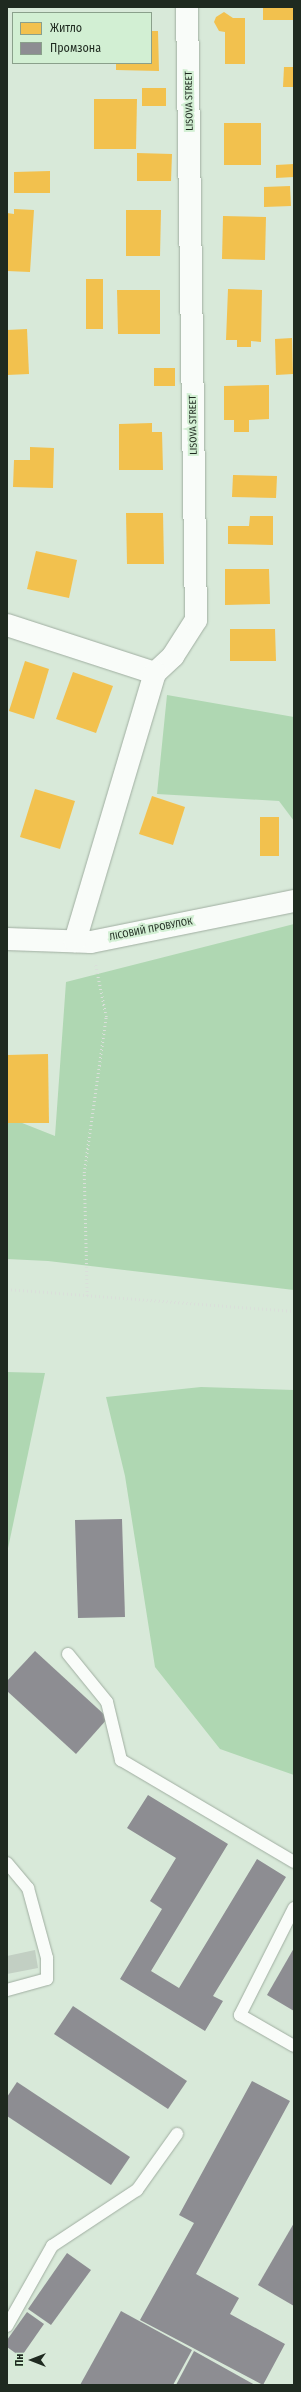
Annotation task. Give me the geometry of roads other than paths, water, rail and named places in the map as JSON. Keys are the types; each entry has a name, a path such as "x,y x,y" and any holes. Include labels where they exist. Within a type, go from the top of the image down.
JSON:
{"street":[{"name":"LISOVA STREET","path":"155,673 174,656 196,620 187,7"},
{"path":"7,625 155,673 83,941"},
{"name":"ЛІСОВИЙ ПРОВУЛОК","path":"7,939 83,941 294,901"}],"lane":[{"path":"68,1654 107,1702 121,1760 294,1862"},
{"path":"7,1863 28,1888 47,1958 47,1979 7,1990"},
{"path":"294,1908 240,2015 294,2046"},
{"path":"7,2326 52,2246 137,2190 177,2134"}]}
